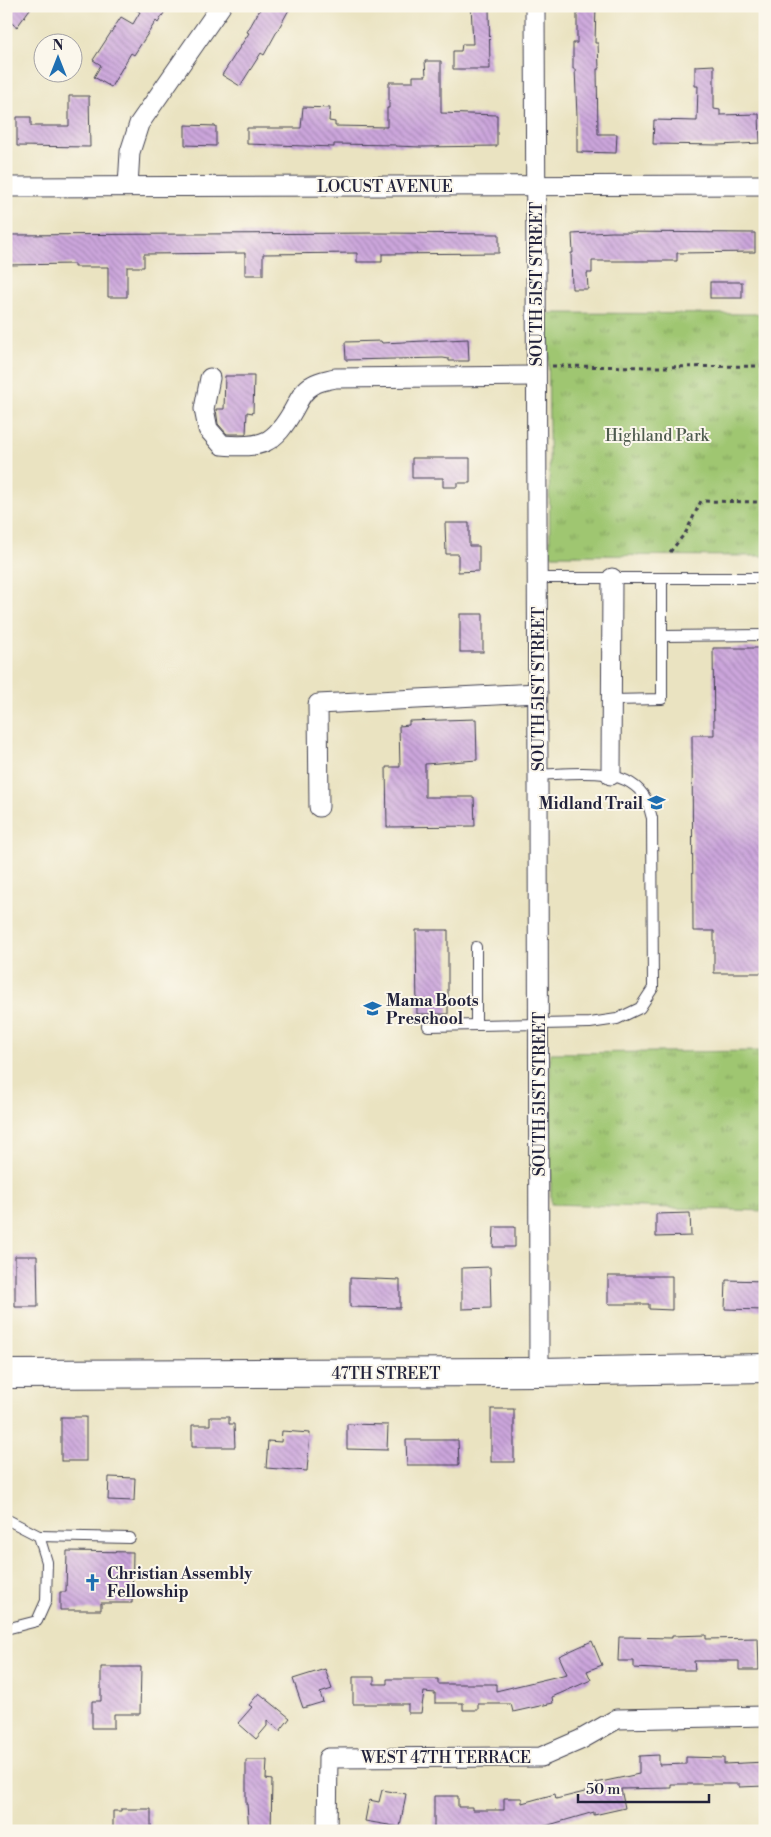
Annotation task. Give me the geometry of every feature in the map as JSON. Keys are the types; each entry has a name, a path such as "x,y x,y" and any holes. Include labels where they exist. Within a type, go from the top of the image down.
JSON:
{"main road":[{"name":"47TH STREET","path":"6,1374 539,1372 765,1368"}],"street":[{"path":"128,186 130,152 139,124 221,6"},
{"name":"SOUTH 51ST STREET","path":"534,6 538,578 539,1372"},
{"name":"LOCUST AVENUE","path":"6,187 765,185"},
{"path":"210,378 204,409 208,429 222,445 248,447 265,443 281,431 301,396 312,385 335,378 536,370"},
{"path":"612,578 612,775"},
{"path":"319,807 318,704 538,694"},
{"name":"WEST 47TH TERRACE","path":"327,1831 328,1758 541,1757 580,1740 617,1719 765,1716"}],"lane":[{"path":"538,578 765,578"},
{"path":"612,700 662,699 662,578"},
{"path":"662,636 765,636"},
{"path":"428,1026 539,1024 617,1019 640,1008 653,988 652,818 646,800 633,784 612,775 538,775"},
{"path":"476,947 476,1025"},
{"path":"6,1230 7,1219"},
{"path":"6,1519 39,1536 130,1538"},
{"path":"6,1629 37,1621 46,1601 47,1562 39,1536"}],"path":[{"path":"536,370 593,367 765,366"},
{"path":"670,552 686,532 701,501 758,502 765,505"}],"green space":[{"name":"Highland Park","path":"548,313 765,314 765,556 550,555"},
{"path":"765,1051 765,1211 551,1204 550,1053"}],"building":[{"path":"6,6 32,6 17,27 6,19"},
{"path":"130,6 168,6 134,55 131,53 111,87 94,77 101,65 93,60 121,17 133,24 140,12"},
{"path":"262,6 291,6 264,55 261,53 240,86 222,75 249,33 247,32"},
{"path":"471,6 489,6 490,69 453,69 453,51 461,51 462,44 473,44"},
{"path":"577,6 596,6 595,43 598,43 599,69 597,69 598,134 617,134 616,153 577,152 573,43 577,43"},
{"path":"425,61 441,61 441,113 497,115 497,146 421,147 334,144 334,147 247,144 247,128 301,128 303,107 330,108 329,121 335,122 335,126 387,127 389,82 413,82 413,76 426,76"},
{"path":"714,65 714,109 720,110 720,115 759,114 760,143 719,145 653,144 654,120 697,121 698,86 695,86 695,66"},
{"path":"69,96 89,96 90,147 17,146 17,117 31,117 31,126 69,126"},
{"path":"185,125 216,126 216,146 185,145"},
{"path":"612,232 755,233 755,252 677,253 677,261 592,261 592,273 587,273 588,289 572,289 572,234"},
{"path":"499,234 499,253 382,254 382,262 357,262 357,253 263,254 263,275 245,275 245,253 144,254 144,267 127,267 127,297 108,297 108,267 74,267 74,264 6,265 6,235"},
{"path":"710,282 742,282 742,298 710,298"},
{"path":"468,339 469,361 449,361 449,359 443,358 346,360 345,342 381,341 382,343"},
{"path":"225,376 254,376 253,413 247,412 246,434 227,434 218,424 216,409 224,409"},
{"path":"412,458 470,458 470,483 457,483 457,487 443,487 443,478 412,478"},
{"path":"445,523 469,523 469,546 479,546 479,571 458,572 458,554 446,554"},
{"path":"460,614 483,614 483,652 460,652"},
{"path":"713,648 765,648 765,973 714,973 714,931 693,931 692,735 714,735"},
{"path":"476,719 477,760 425,764 425,797 474,797 475,826 387,827 386,767 400,767 399,726 409,725 409,721"},
{"name":"Mama Boots Preschool","path":"416,930 448,930 448,1014 417,1014"},
{"path":"690,1213 691,1236 656,1237 656,1214"},
{"path":"494,1227 515,1227 515,1247 493,1247"},
{"path":"15,1256 37,1256 38,1307 15,1307"},
{"path":"490,1267 491,1308 462,1309 462,1268"},
{"path":"608,1276 672,1276 672,1310 649,1309 649,1304 608,1304"},
{"path":"350,1278 400,1280 400,1308 350,1307"},
{"path":"726,1280 765,1281 765,1310 725,1309"},
{"path":"491,1409 514,1409 514,1462 491,1462"},
{"path":"61,1417 86,1417 86,1461 61,1461"},
{"path":"210,1417 229,1417 229,1424 234,1424 235,1447 192,1447 192,1425 210,1425"},
{"path":"347,1424 388,1425 387,1450 347,1449"},
{"path":"282,1431 310,1433 307,1471 266,1468 268,1441 281,1442"},
{"path":"406,1440 458,1440 459,1465 407,1465"},
{"path":"109,1477 135,1478 134,1501 108,1500"},
{"name":"Christian Assembly Fellowship","path":"67,1551 133,1552 132,1603 101,1603 101,1610 60,1610 60,1592 66,1592"},
{"path":"706,1635 706,1639 758,1638 759,1670 739,1670 739,1661 694,1661 695,1670 673,1670 634,1668 634,1661 618,1661 619,1637 672,1638 672,1636"},
{"path":"592,1641 602,1665 587,1671 591,1680 552,1697 553,1703 513,1712 511,1704 478,1704 478,1710 463,1710 463,1703 435,1703 435,1693 424,1692 421,1713 408,1713 408,1704 353,1704 353,1677 374,1677 374,1684 387,1684 387,1679 438,1679 438,1684 496,1684 496,1691 567,1674 559,1656"},
{"path":"101,1667 141,1667 140,1714 114,1714 114,1728 92,1728 92,1701 101,1701"},
{"path":"325,1669 332,1689 320,1693 323,1702 303,1708 293,1679"},
{"path":"259,1693 290,1718 280,1731 267,1720 267,1726 256,1739 238,1723 252,1707 249,1705"},
{"path":"659,1755 659,1765 686,1764 686,1757 724,1758 724,1764 765,1762 765,1786 739,1787 739,1784 671,1784 671,1788 621,1789 625,1808 594,1815 594,1812 528,1831 434,1831 434,1796 458,1796 458,1807 472,1807 472,1810 504,1810 504,1798 522,1798 522,1803 555,1794 556,1799 597,1789 596,1783 639,1774 639,1756"},
{"path":"246,1760 267,1760 266,1779 272,1780 271,1831 249,1831 246,1804"},
{"path":"382,1790 406,1794 400,1827 365,1821 369,1800 379,1802"},
{"path":"121,1809 151,1809 151,1831 113,1831 113,1811 121,1811"}],"place":[{"name":"Midland Trail","path":"657,803"},
{"name":"Mama Boots Preschool","path":"372,1009"},
{"name":"Christian Assembly Fellowship","path":"93,1582"}]}
